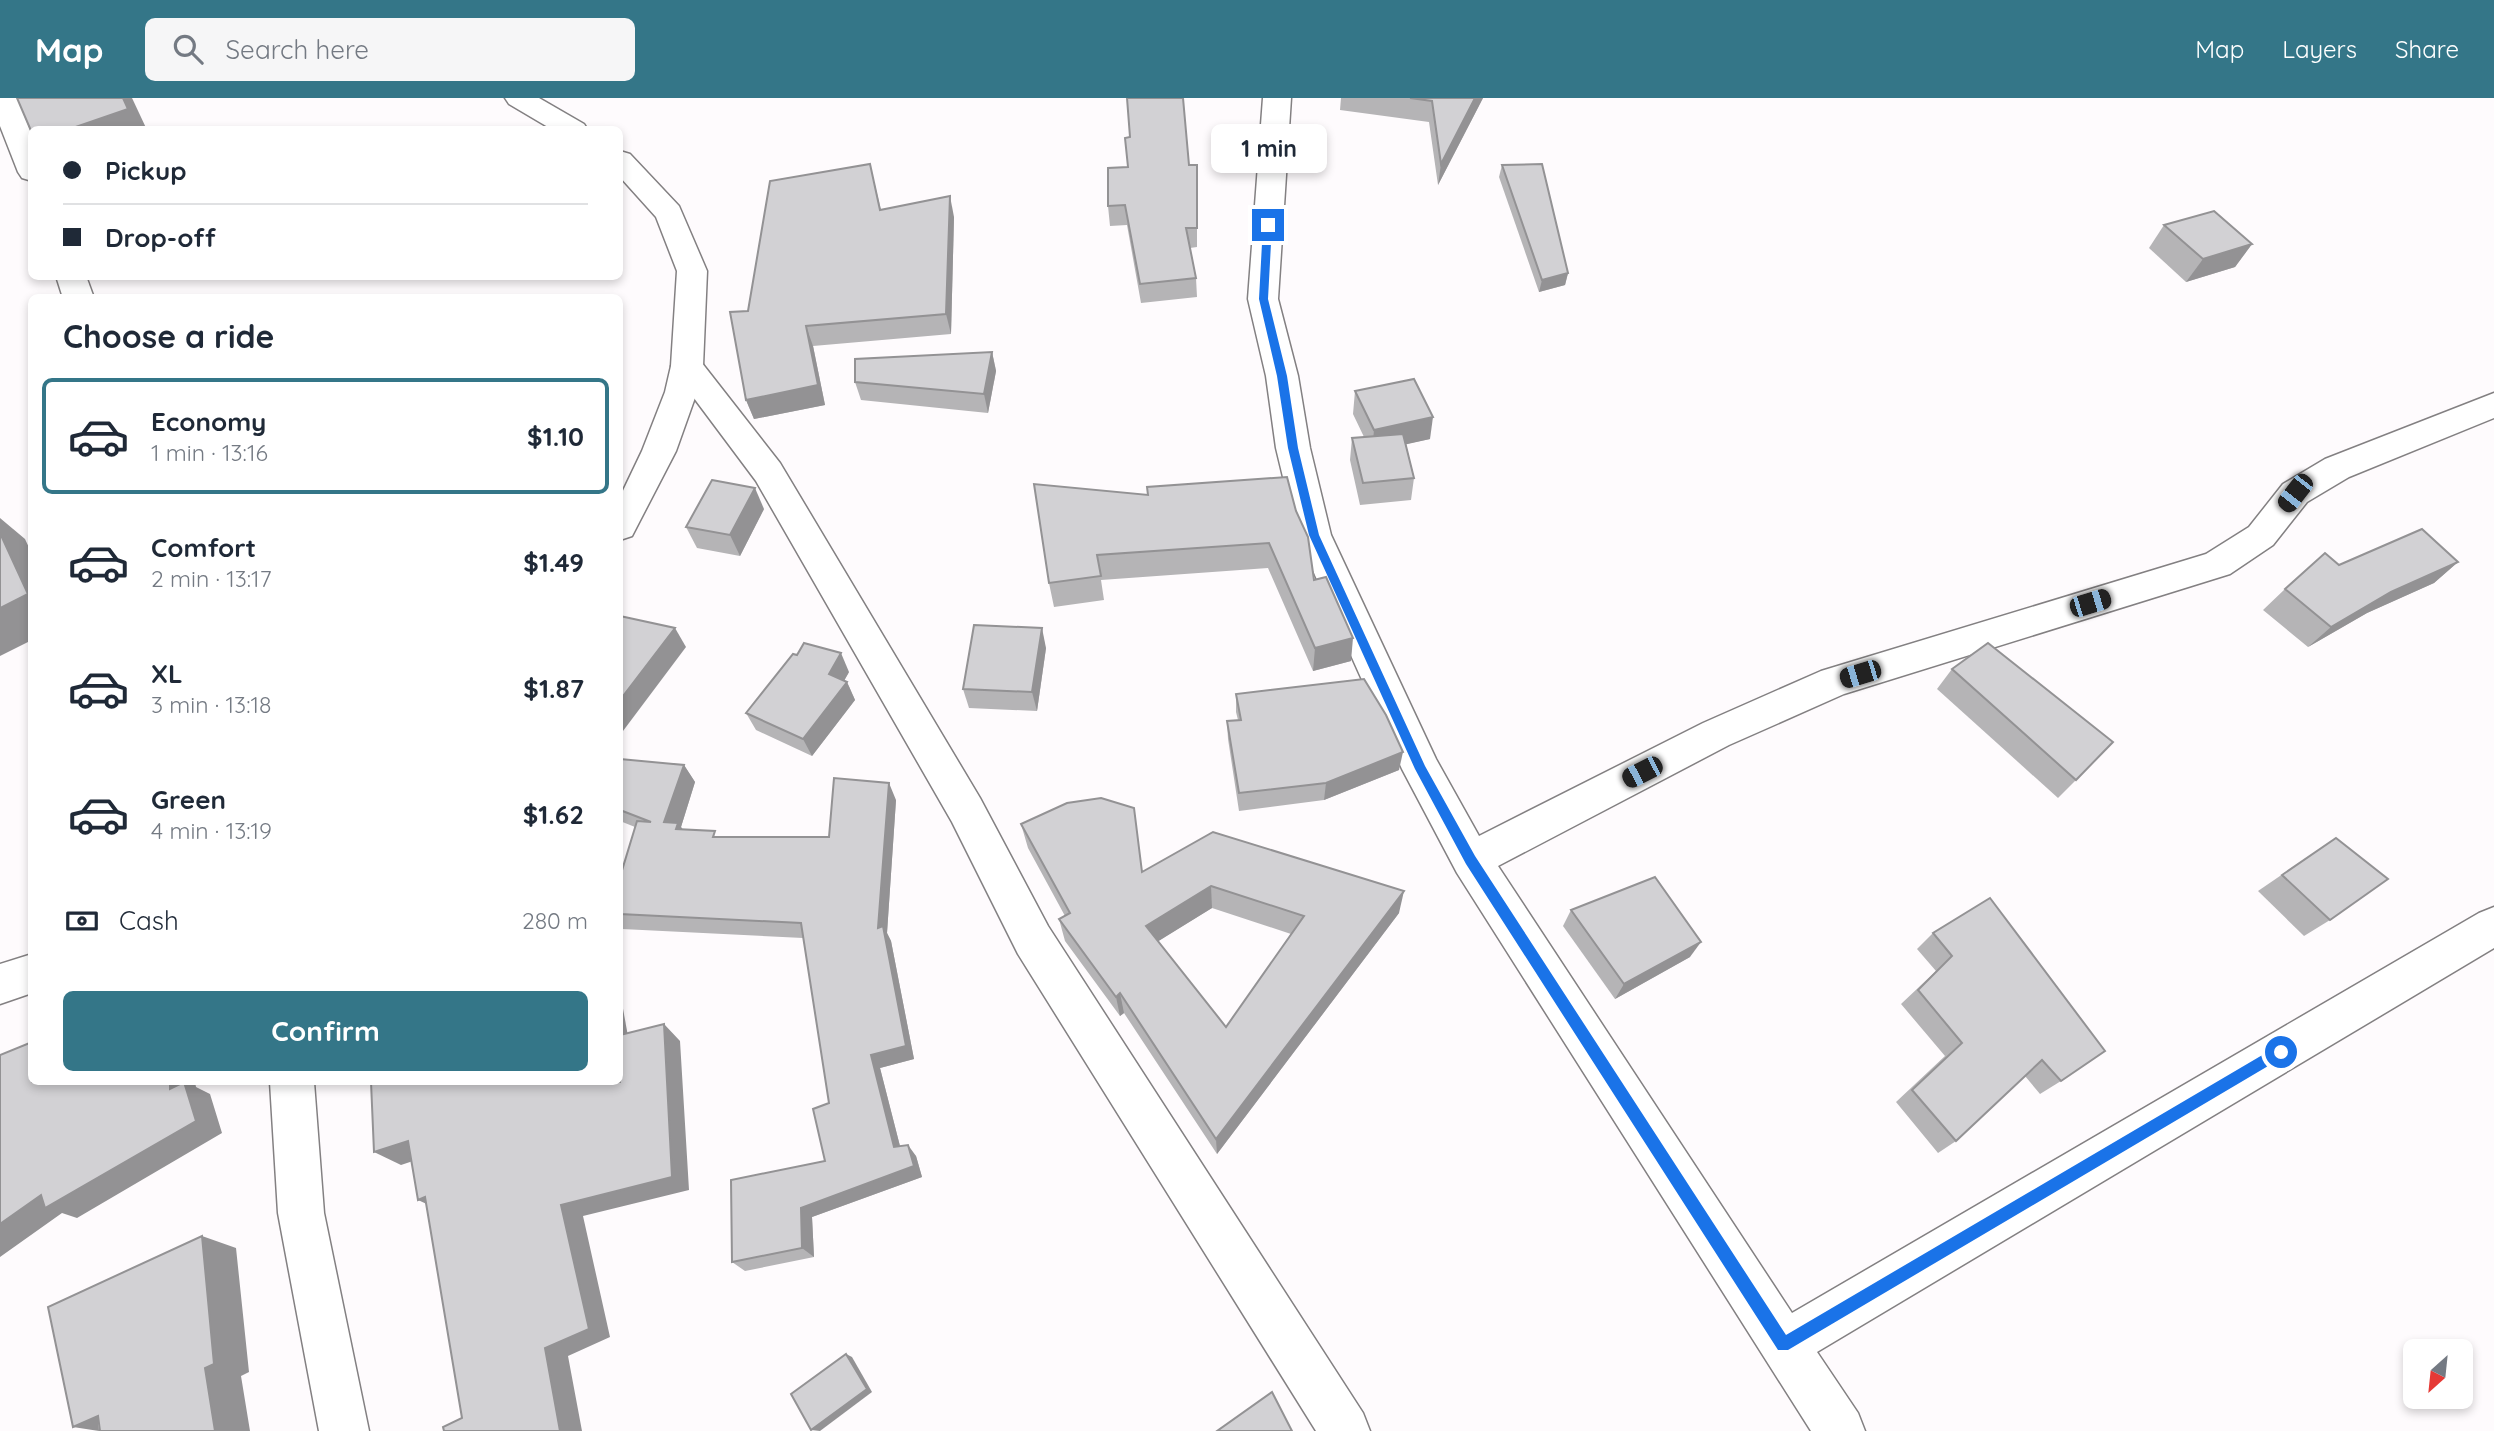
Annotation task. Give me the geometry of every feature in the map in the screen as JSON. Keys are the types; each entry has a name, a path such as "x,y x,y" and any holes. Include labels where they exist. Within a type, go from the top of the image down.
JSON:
{"street":[{"path":"3,98 28,162"},
{"path":"519,98 567,126"},
{"path":"1277,98 1263,299 1282,376 1293,448 1314,535 1421,769 1471,860 1840,1431"},
{"path":"623,163 668,213 692,271 687,366 660,452 623,522"},
{"path":"687,366 768,472 966,810 1033,940 1345,1431"},
{"path":"1471,860 1716,734 1834,682 2218,564 2261,536 2295,493 2337,468 2494,405"},
{"path":"1783,1345 2494,926"},
{"path":"0,984 28,974"},
{"path":"292,1085 301,1213 344,1431"}],"building":[{"path":"17,98 123,98 128,109 79,126 29,126"},
{"path":"1127,98 1183,98 1189,165 1197,165 1197,228 1186,228 1196,278 1140,284 1125,205 1108,206 1108,168 1128,167 1125,138 1130,137"},
{"path":"1410,98 1475,98 1441,164 1432,101"},
{"path":"870,164 880,210 950,196 946,314 806,326 818,385 746,400 730,312 748,311 770,181"},
{"path":"1542,164 1568,273 1542,280 1502,165"},
{"path":"2214,211 2252,244 2203,259 2164,225"},
{"path":"992,352 984,394 855,382 855,359"},
{"path":"1414,379 1433,417 1374,430 1355,391"},
{"path":"1403,434 1414,478 1363,483 1352,438"},
{"path":"1287,477 1296,511 1308,537 1314,580 1326,577 1353,638 1315,648 1269,543 1097,555 1101,576 1049,583 1034,484 1148,495 1147,487"},
{"path":"712,480 755,488 730,535 686,527"},
{"path":"2422,529 2458,562 2391,592 2331,627 2285,589 2325,553 2339,565"},
{"path":"0,533 28,594 0,608"},
{"path":"623,617 675,628 623,696"},
{"path":"974,625 1042,628 1032,692 963,689"},
{"path":"804,643 841,653 829,674 847,682 803,739 746,713 793,654 797,655"},
{"path":"1988,643 2113,742 2076,780 1952,669"},
{"path":"1364,679 1386,715 1403,752 1326,783 1239,793 1227,721 1241,720 1236,694"},
{"path":"623,759 684,765 664,822 678,823 676,829 715,831 713,837 829,837 834,778 889,783 878,928 883,926 906,1046 871,1055 894,1147 908,1145 914,1166 801,1208 802,1248 732,1262 731,1180 825,1161 813,1109 829,1103 801,923 623,914 623,867 637,821 651,822 623,811"},
{"path":"1101,798 1134,808 1142,872 1213,832 1404,891 1216,1139 1120,993 1116,997 1059,919 1070,913 1021,824 1067,803","holes":["1211,886 1304,916 1226,1027 1146,926"]},
{"path":"2336,838 2388,879 2330,920 2282,875"},
{"path":"1655,877 1701,942 1624,984 1571,910"},
{"path":"1990,898 2105,1051 2061,1081 2042,1060 1956,1141 1912,1090 1962,1043 1918,990 1952,956 1933,933"},
{"path":"664,1024 672,1177 561,1205 589,1329 545,1348 560,1431 444,1431 443,1427 462,1418 425,1197 418,1200 408,1141 374,1152 371,1085 623,1085 623,1034"},
{"path":"28,1044 28,1085 170,1085 170,1089 185,1085 196,1121 45,1208 41,1195 0,1224 0,1055"},
{"path":"202,1236 214,1364 205,1368 215,1431 100,1431 98,1416 73,1427 48,1307"},
{"path":"846,1354 867,1389 811,1430 791,1394"},
{"path":"1272,1392 1292,1431 1217,1431"}],"route":[{"path":"1268,225 1263,299 1282,376 1293,448 1314,535 1421,769 1471,860 1783,1345 2281,1052"}]}
